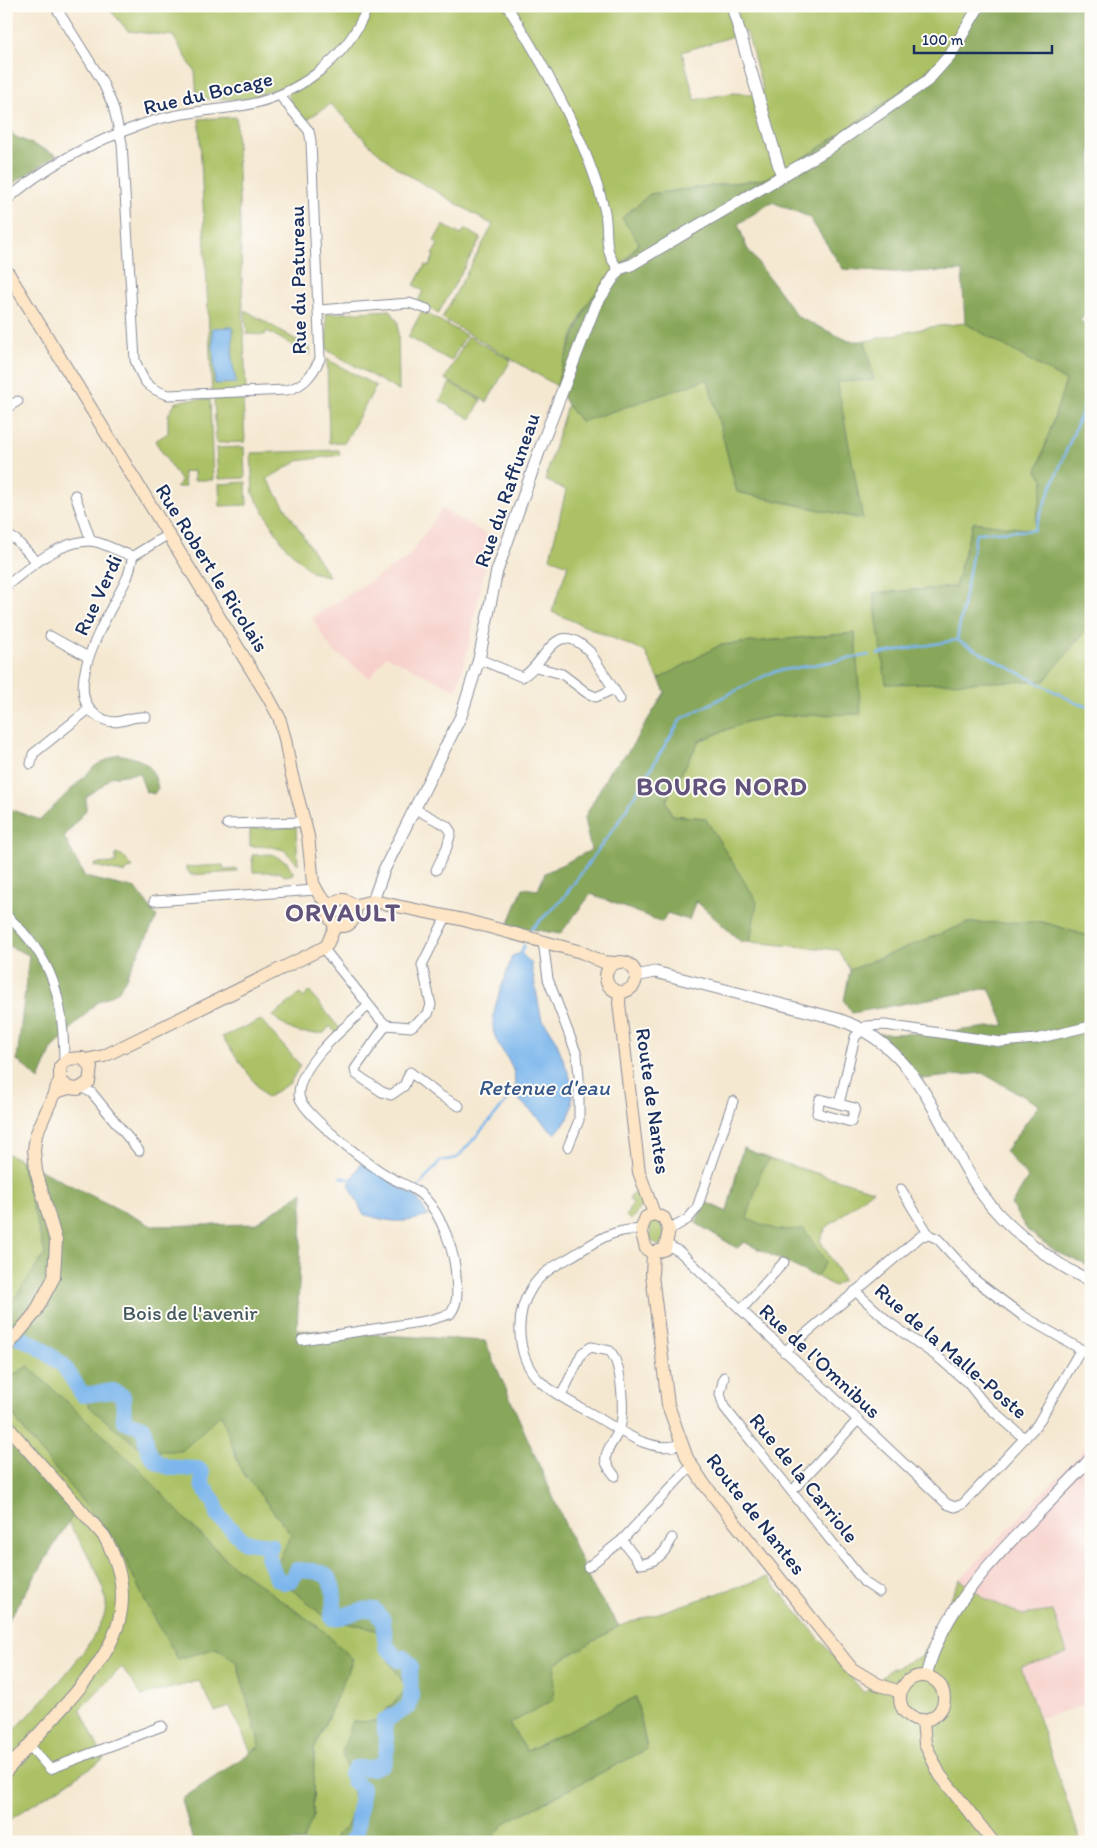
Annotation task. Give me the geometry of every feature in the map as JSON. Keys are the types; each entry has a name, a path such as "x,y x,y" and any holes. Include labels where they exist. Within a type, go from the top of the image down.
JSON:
{"main road":[{"name":"Rue Robert le Ricolais","path":"6,270 167,535 226,626 278,717 304,822 311,875 316,890"},
{"path":"316,890 332,906"},
{"path":"353,906 353,920 345,926 336,924 330,916 332,906 342,900 353,906 374,901 522,936 581,952 593,958 631,965 636,976 634,986 630,990 620,992 608,984 606,974 593,958"},
{"path":"8,1346 45,1297 54,1277 56,1241 36,1171 34,1150 36,1135 44,1114 62,1087 60,1067 74,1060 104,1056 323,948 327,945 336,924"},
{"path":"606,974 615,963"},
{"name":"Route de Nantes","path":"620,992 619,1003 639,1172 654,1214"},
{"path":"89,1084 104,1056"},
{"path":"74,1060 89,1084"},
{"path":"62,1087 89,1084"},
{"path":"654,1214 664,1218 669,1230 668,1245 665,1248 653,1253 646,1249 641,1230 646,1217 654,1214"},
{"name":"Route de Nantes","path":"653,1253 652,1274 668,1405 681,1444 691,1466 852,1669 886,1688 900,1692"},
{"path":"6,1422 12,1432 104,1536 114,1554 122,1587 122,1610 118,1630 106,1655 88,1679 6,1771"},
{"path":"926,1676 936,1682 943,1698 942,1705 935,1715 922,1720 916,1719 904,1712 901,1706 900,1692 907,1681 926,1676"},
{"path":"922,1720 926,1744 940,1775 993,1842"}],"street":[{"name":"Rue du Patureau","path":"55,6 102,81 113,106 124,154 135,360 142,379 153,390 168,396 287,390 298,387 306,380 320,359 311,141 308,131 280,96"},
{"name":"Rue du Bocage","path":"6,201 48,169 119,134 174,115 235,107 280,96 311,78 335,56 352,38 368,6"},
{"path":"507,6 534,49 560,99 591,170 605,210 607,252 612,262 619,269 631,264 828,149 927,81 952,54 979,6"},
{"path":"732,6 782,177"},
{"name":"Rue du Raffuneau","path":"374,901 384,870 461,716 479,659 498,572 526,489 595,306 619,269"},
{"path":"319,310 409,303 427,309"},
{"path":"6,408 18,400"},
{"path":"75,495 91,541"},
{"path":"7,535 16,540 37,562"},
{"name":"Rue Verdi","path":"88,710 83,687 88,656 128,576 133,556 167,535"},
{"path":"6,586 37,562 65,548 91,541 133,556"},
{"name":"Rue Verdi","path":"50,636 88,656"},
{"path":"479,659 522,677 536,666 548,647 555,642 570,640 590,652 620,700"},
{"path":"536,666 562,674 596,697 614,689"},
{"path":"31,764 33,754 88,710 106,721 116,722 138,716 146,716"},
{"path":"415,809 447,826 451,832 447,847 436,870"},
{"path":"227,824 304,822"},
{"path":"154,902 316,890"},
{"path":"6,915 33,943 47,963 58,993 64,1044 74,1060"},
{"path":"323,948 368,1006 386,1024 411,1027 421,1021 431,1005 431,996 422,965 446,918"},
{"path":"539,941 548,979 577,1055 579,1120 568,1147"},
{"path":"636,976 655,972 664,974 838,1019 861,1030 886,1047 916,1078 972,1179 995,1210 1033,1244 1091,1281"},
{"path":"302,1340 426,1320 450,1314 456,1304 456,1265 439,1222 423,1196 364,1160 305,1108 298,1097 300,1086 316,1058 368,1006"},
{"path":"386,1024 355,1069 356,1074 382,1092 391,1094 404,1086 410,1072 439,1095 459,1106"},
{"path":"839,1104 855,1037 861,1030 872,1025 885,1025 1002,1042 1036,1039 1091,1026"},
{"path":"89,1084 140,1151"},
{"path":"669,1230 688,1219 697,1208 733,1101"},
{"path":"900,1189 929,1235"},
{"path":"641,1230 616,1231 547,1271 530,1289 520,1320 524,1353 535,1375 549,1389 619,1430 650,1444 663,1447 681,1444"},
{"path":"784,1352 922,1236 929,1235 938,1239 969,1275 996,1297 1049,1332 1091,1355"},
{"name":"Rue de l'Omnibus","path":"668,1245 680,1252 947,1504 955,1508 963,1504 1024,1438"},
{"path":"741,1310 784,1262"},
{"name":"Rue de la Malle-Poste","path":"855,1291 890,1323 939,1358 968,1383 983,1402 1024,1438"},
{"path":"561,1396 582,1353 592,1347 610,1352 616,1362 623,1410 619,1430 606,1456 606,1463 615,1476"},
{"path":"1024,1438 1037,1425 1081,1350"},
{"name":"Rue de la Carriole","path":"724,1377 720,1394 724,1407 864,1582 879,1592"},
{"path":"792,1491 858,1421"},
{"path":"926,1676 948,1622 966,1595 994,1560 1091,1458"},
{"path":"588,1567 622,1540 691,1466"},
{"path":"622,1540 640,1564 650,1563 667,1550 672,1538"},
{"path":"29,1746 50,1768 162,1726"}],"shaded area":[{"path":"442,509 491,537 467,653 456,690 386,656 370,678 332,650 312,618 409,557"},
{"path":"1088,1442 1091,1444 1091,1703 1040,1718 1020,1667 1022,1615 984,1598 960,1579 1078,1456"}],"green space":[{"path":"111,6 969,6 951,47 920,78 812,153 764,179 650,194 622,218 639,242 595,294 585,309 571,343 557,386 442,318 493,225 398,169 372,147 331,104 306,120 292,104 285,86 245,99 197,99 195,72 173,36 128,31 111,11","holes":["747,32 763,90 751,94 732,93 695,100 682,52"]},
{"path":"969,6 1091,6 1091,307 1080,320 1091,329 1091,624 1044,681 886,684 873,593 955,587 973,522 1034,530 1044,480 1037,471 1066,381 965,323 962,271 894,272 843,269 809,217 772,202 738,224 747,248 798,317 849,341 865,341 874,380 837,382 863,519 737,492 708,379 581,422 567,405 557,386 561,368 588,303 606,279 626,261 639,243 622,218 650,194 764,179 812,153 920,78 951,47"},
{"path":"236,117 246,392 212,394 199,119"},
{"path":"6,124 14,136 57,155 6,188"},
{"path":"443,225 461,235 465,229 481,238 438,314 418,301 423,291 414,285 425,265 429,266 434,256 432,255 438,244 434,241"},
{"path":"245,310 310,348 310,355 267,331 265,335 247,334"},
{"path":"390,310 398,322 399,391 327,350 326,314"},
{"path":"422,311 466,335 451,361 408,337"},
{"path":"965,323 1066,381 1037,471 1045,480 1034,530 973,522 955,587 873,593 1044,681 1091,624 1091,937 1043,922 968,923 850,970 838,950 750,942 756,902 705,818 672,815 666,801 699,741 746,722 773,716 860,713 855,633 720,645 659,679 645,652 552,612 568,565 550,558 566,490 545,480 567,405 581,422 708,379 737,492 862,519 837,381 873,379 865,341 931,327"},
{"path":"468,336 511,360 487,402 445,379"},
{"path":"327,359 376,386 345,442 329,443"},
{"path":"450,383 481,400 471,419 440,401"},
{"path":"243,398 245,442 216,443 214,399"},
{"path":"210,399 213,480 194,480 194,471 183,472 185,487 176,487 181,482 155,441 168,433 168,415 175,403 185,400"},
{"path":"244,447 245,478 218,479 216,448"},
{"path":"339,450 340,455 298,461 267,479 329,576 311,572 284,545 253,494 251,453"},
{"path":"246,482 247,505 220,506 219,484"},
{"path":"855,633 861,714 773,716 746,722 699,741 666,801 672,815 705,818 757,902 750,942 741,942 696,901 689,920 667,913 662,922 591,894 560,934 508,925 523,888 538,890 545,873 591,850 584,819 610,770 628,752 665,692 659,679 720,645"},
{"path":"118,754 139,760 149,767 156,779 158,788 154,794 146,792 139,773 110,777 102,786 86,797 86,810 64,837 85,877 136,889 157,917 119,991 96,1003 52,1049 39,1080 17,1060 29,955 6,945 6,808 40,820 95,766"},
{"path":"296,827 298,864 284,850 272,847 250,846 250,829"},
{"path":"116,854 122,855 133,868 128,869 125,873 94,866 95,864 116,863"},
{"path":"271,854 287,862 294,874 285,876 279,872 253,872 252,855"},
{"path":"223,865 224,870 237,869 237,872 191,875 185,867"},
{"path":"1043,922 1091,937 1091,1267 1057,1252 1028,1231 1011,1205 1028,1178 1005,1151 1039,1105 982,1073 922,1079 879,1034 939,1033 1005,1025 989,988 852,1013 844,1001 850,970 967,923"},
{"path":"309,991 340,1029 336,1033 330,1026 324,1033 302,1033 285,1026 273,1016 300,994 304,998"},
{"path":"261,1020 300,1065 290,1083 266,1098 222,1037"},
{"path":"743,1148 762,1157 873,1190 826,1228 820,1240 843,1280 834,1286 792,1263 744,1242 737,1248 696,1223 705,1202 727,1212"},
{"path":"743,1148 770,1159 762,1169 747,1219 778,1230 804,1229 826,1262 816,1277 744,1242 737,1248 696,1223 705,1202 727,1212"},
{"path":"6,1153 20,1160 47,1254 6,1311"},
{"name":"Bois de l'avenir","path":"20,1160 152,1226 255,1224 303,1192 297,1330 485,1341 592,1586 619,1626 555,1664 553,1700 509,1724 527,1751 636,1697 647,1749 506,1822 488,1842 334,1842 336,1835 348,1826 355,1800 342,1753 352,1722 375,1721 408,1689 389,1661 380,1632 359,1625 329,1621 294,1591 271,1578 291,1534 241,1470 221,1414 182,1451 144,1451 95,1412 44,1356 6,1338 6,1310 45,1254"},
{"path":"633,1192 639,1194 642,1204 630,1220 626,1216 633,1202 629,1200"},
{"path":"656,1220 661,1221 665,1237 660,1245 657,1245 650,1239 650,1224"},
{"name":"Bois de l'avenir","path":"258,1234 241,1470 291,1534 272,1578 294,1591 329,1621 359,1625 380,1631 389,1661 408,1689 342,1753 352,1788 353,1806 348,1824 334,1842 303,1842 313,1816 314,1749 353,1659 321,1629 231,1564 28,1366 6,1380 6,1338 44,1356 95,1412"},
{"path":"28,1366 135,1465 196,1531 231,1564 321,1629 353,1659 314,1749 313,1816 303,1842 193,1842 182,1799 260,1746 237,1663 217,1648 178,1659 146,1603 118,1544 27,1435 12,1413 6,1392 6,1380"},
{"path":"6,1392 12,1413 27,1435 118,1544 146,1603 237,1662 260,1746 251,1752 230,1707 215,1712 199,1681 142,1696 122,1667 80,1709 104,1759 6,1822 6,1739 49,1694 82,1653 104,1616 106,1602 96,1570 68,1523 74,1513 6,1433"},
{"path":"6,1433 74,1513 6,1624"},
{"path":"768,1577 864,1693 891,1669 922,1656 960,1579 984,1598 1022,1615 1053,1611 1067,1653 1021,1667 1081,1842 488,1842 506,1822 647,1749 636,1697 527,1751 509,1724 552,1700 555,1664 619,1626"}],"water":[{"path":"233,327 232,361 236,383 215,384 212,328"},
{"name":"Retenue d'eau","path":"521,953 531,963 541,1017 555,1038 572,1083 572,1106 568,1119 555,1134 513,1094 514,1073 494,1033 495,1007 512,956"},
{"path":"361,1163 418,1199 428,1216 396,1221 363,1214 349,1184"}],"waterway":[{"path":"957,640 976,533 1034,530 1091,390"},
{"path":"878,654 957,640 1078,704 1091,706"},
{"path":"530,930 561,901 617,824 681,719 772,672 869,655"},
{"path":"521,953 524,945"},
{"path":"412,1195 440,1161 457,1158 508,1100"},
{"path":"341,1177 350,1179"},
{"path":"6,1331 36,1345 63,1365 83,1395 113,1391 123,1396 124,1421 142,1427 147,1447 152,1457 157,1462 169,1467 198,1469 202,1473 202,1485 214,1501 219,1517 245,1542 271,1545 268,1556 276,1578 284,1582 292,1580 297,1570 318,1572 328,1577 331,1582 334,1601 332,1618 369,1609 375,1610 383,1620 386,1646 399,1660 404,1658 410,1665 411,1698 408,1707 384,1721 387,1748 384,1763 372,1768 355,1768 351,1774 353,1781 362,1788 356,1835 350,1842"}],"district":[{"name":"BOURG NORD","path":"722,786"},
{"name":"ORVAULT","path":"343,912"}]}
